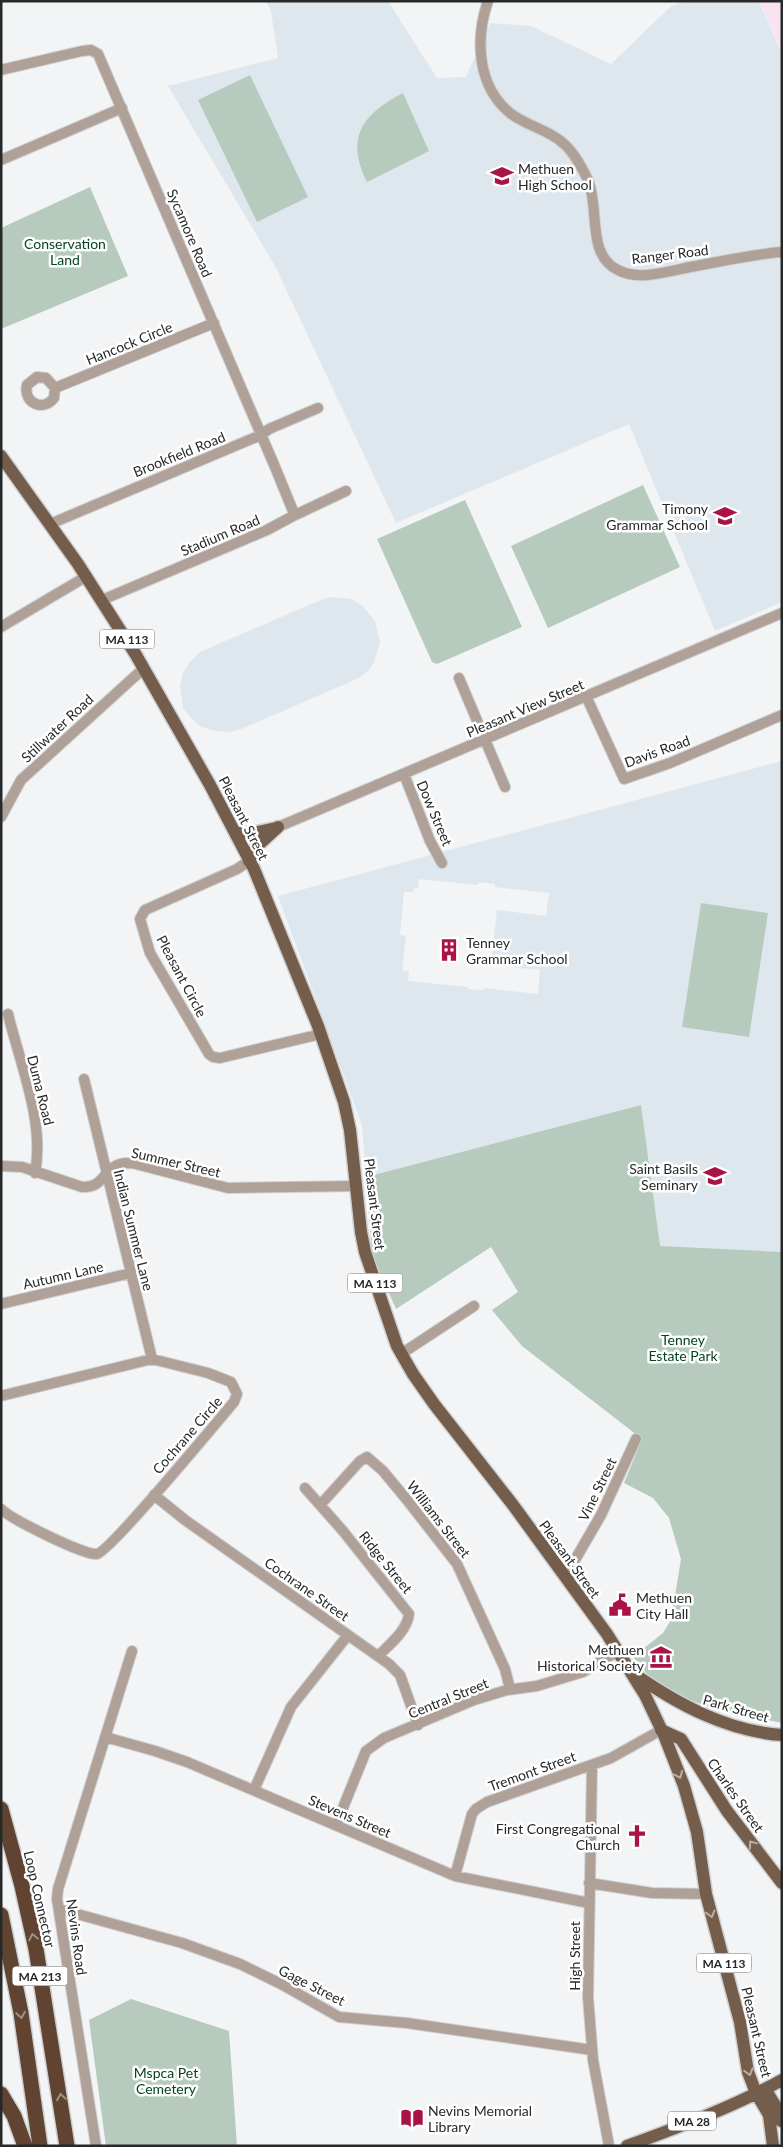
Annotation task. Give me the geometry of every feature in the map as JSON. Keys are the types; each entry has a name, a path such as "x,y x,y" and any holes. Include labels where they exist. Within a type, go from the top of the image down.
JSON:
{"highway":[{"name":"Loop Connector","path":"1,1809 22,1886 36,1949 67,2146"},
{"name":"MA 213","path":"1,1915 21,2013 40,2146"},
{"path":"1,2094 14,2116 25,2146"}],"main road":[{"name":"Pleasant Street","path":"1,456 86,576 144,668 236,833 281,932 320,1034 348,1119 365,1252 385,1314 402,1354 434,1404 513,1505 618,1651 632,1673 661,1730 684,1786 697,1832 706,1894 740,2022 748,2072 760,2091"},
{"path":"236,833 253,833 278,828"},
{"path":"249,861 256,847 278,828"},
{"name":"Park Street","path":"632,1673 663,1694 698,1713 738,1727 782,1735"},
{"name":"Charles Street","path":"661,1730 680,1739 727,1811 782,1883"},
{"name":"MA 28","path":"630,2145 670,2130 782,2080"},
{"path":"760,2091 778,2110 781,2120"},
{"name":"MA 113","path":"760,2091 769,2115 774,2146"},
{"name":"MA 113","path":"774,2146 781,2120"}],"street":[{"name":"Ranger Road","path":"488,1 482,18 480,46 483,70 487,82 502,105 511,113 563,143 572,154 584,173 592,192 598,246 607,262 616,270 627,274 657,273 782,252"},
{"name":"Sycamore Road","path":"1,70 91,50 98,54 293,510 292,516"},
{"path":"1,160 122,108"},
{"name":"Hancock Circle","path":"55,388 214,323"},
{"name":"Brookfield Road","path":"50,524 261,435 269,429 318,408"},
{"name":"Stadium Road","path":"102,600 267,530 346,491"},
{"path":"1,628 86,576"},
{"name":"Pleasant View Street","path":"278,828 782,613"},
{"name":"Stillwater Road","path":"1,817 20,780 144,668"},
{"path":"459,678 505,787"},
{"name":"Davis Road","path":"586,696 624,779 670,763 782,715"},
{"name":"Dow Street","path":"404,774 430,841 442,863"},
{"name":"Pleasant Circle","path":"249,861 237,869 146,910 140,919 150,953 209,1054 213,1057 220,1058 320,1034"},
{"name":"Duma Road","path":"8,1014 35,1120 38,1150 35,1173"},
{"name":"Indian Summer Lane","path":"84,1079 152,1359"},
{"name":"Summer Street","path":"1,1166 15,1166 91,1187 99,1183 118,1164 132,1163 228,1188 356,1186"},
{"name":"Autumn Lane","path":"1,1304 131,1273"},
{"path":"402,1354 474,1306"},
{"name":"Cochrane Circle","path":"1,1396 152,1359 208,1373 232,1382 237,1394 234,1402 154,1495 100,1553 95,1554 38,1531 1,1509"},
{"name":"Vine Street","path":"565,1577 601,1514 636,1439"},
{"name":"Williams Street","path":"321,1504 360,1460 367,1457 383,1471 408,1500 457,1564 505,1670 510,1689"},
{"name":"Ridge Street","path":"305,1488 321,1504 410,1614 409,1619 399,1634 378,1656"},
{"name":"Cochrane Street","path":"154,1495 185,1520 378,1656 400,1675 418,1725"},
{"path":"254,1790 291,1707 348,1635"},
{"name":"Nevins Road","path":"96,2146 58,1910 58,1889 132,1651"},
{"name":"Central Street","path":"336,1825 366,1751 384,1738 474,1700 510,1689 537,1686 583,1672 618,1651"},
{"name":"Tremont Street","path":"454,1876 469,1822 476,1809 487,1802 611,1758 661,1730"},
{"name":"Stevens Street","path":"105,1737 155,1751 254,1790 454,1876 589,1903"},
{"name":"High Street","path":"592,1765 588,1997 592,2050 609,2146"},
{"path":"589,1883 652,1893 706,1894"},
{"name":"Gage Street","path":"58,1910 182,1943 240,1964 281,1984 339,2017 407,2023 592,2050"}],"shaded area":[{"name":"Methuen High School","path":"266,1 388,1 437,78 466,77 490,23 531,26 611,64 670,7 684,1 759,1 782,54 782,602 715,631 629,424 396,523 275,266 168,86 278,58 271,11"},
{"path":"760,1 782,1 782,53"},
{"path":"333,597 351,599 362,605 375,621 380,642 374,662 368,671 359,678 239,730 229,732 201,727 183,708 180,686 183,673 200,652 323,599"},
{"path":"782,761 782,1252 656,1248 641,1105 366,1177 362,1125 278,896","holes":["419,879 478,885 479,882 495,884 495,887 549,893 546,916 497,910 491,965 540,970 538,994 484,988 484,990 468,989 468,987 408,981 409,971 402,970 406,936 400,935 404,892 413,892 414,888 418,888"]}],"green space":[{"path":"250,75 308,197 257,222 198,100"},
{"path":"403,93 429,151 367,182 358,152 358,140 361,129 377,110"},
{"name":"Conservation Land","path":"90,187 128,276 1,329 1,228"},
{"path":"643,485 680,567 548,628 511,546"},
{"path":"465,500 522,627 437,664 432,662 377,539"},
{"path":"701,903 768,913 749,1037 682,1027"},
{"name":"Tenney Estate Park","path":"641,1105 660,1246 782,1252 782,1723 713,1708 680,1696 648,1675 633,1657 663,1633 671,1620 681,1559 669,1518 653,1498 624,1483 642,1439 522,1346 492,1310 518,1292 491,1247 396,1309 372,1255 366,1177"},
{"name":"Mspca Pet Cemetery","path":"131,1999 229,2031 237,2146 106,2146 89,2020"}],"place":[{"name":"Methuen High School","path":"502,176"},
{"name":"Timony Grammar School","path":"725,516"},
{"name":"Tenney Grammar School","path":"449,950"},
{"name":"Saint Basils Seminary","path":"715,1176"},
{"name":"Methuen City Hall","path":"620,1605"},
{"name":"Methuen Historical Society","path":"661,1657"},
{"name":"First Congregational Church","path":"637,1836"},
{"name":"Nevins Memorial Library","path":"412,2118"}]}
